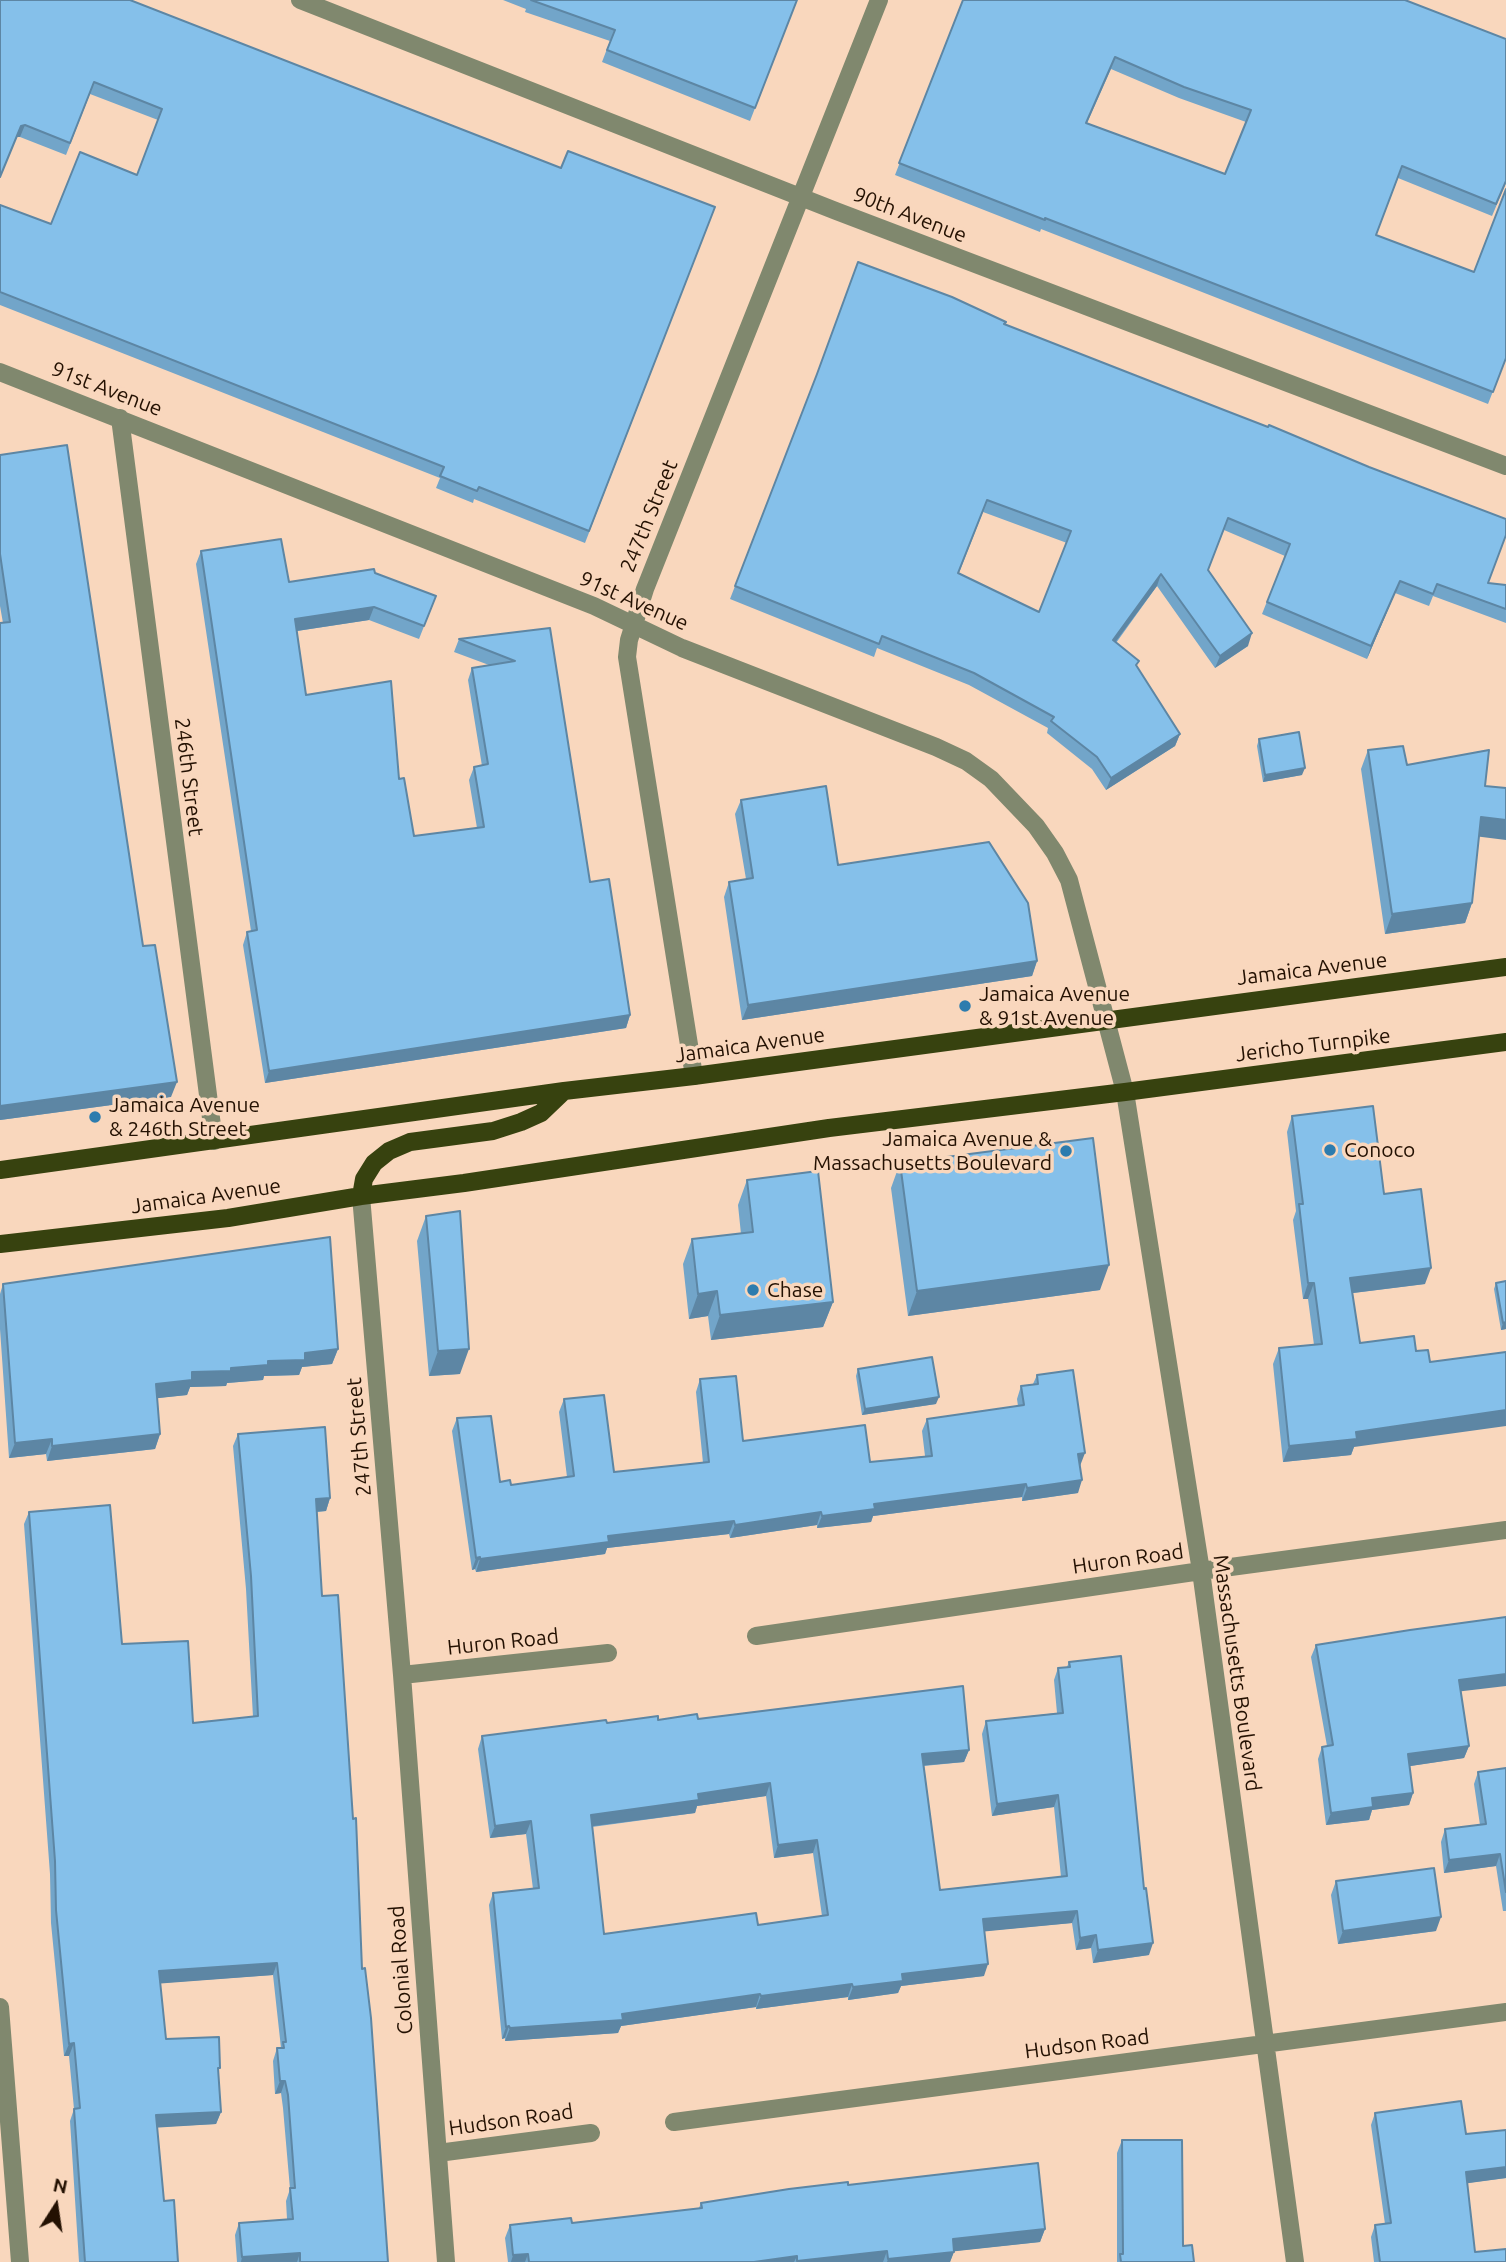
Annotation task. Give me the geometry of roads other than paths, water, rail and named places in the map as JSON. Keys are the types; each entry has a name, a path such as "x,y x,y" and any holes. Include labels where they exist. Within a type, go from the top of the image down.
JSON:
{"main road":[{"name":"Jamaica Avenue","path":"0,1170 564,1091 1506,967"},
{"name":"Jericho Turnpike","path":"1125,1092 1506,1042"},
{"path":"361,1196 365,1179 374,1163 388,1151 410,1142 493,1131 521,1122 541,1113 564,1091"},
{"name":"Jamaica Avenue","path":"0,1244 228,1218 829,1128 1125,1092"}],"street":[{"name":"90th Avenue","path":"300,0 802,198 1506,466"},
{"name":"247th Street","path":"694,1076 626,657 645,589 879,0"},
{"name":"91st Avenue","path":"0,372 594,606 682,648 966,761 991,779 1036,826 1055,853 1069,880 1125,1092"},
{"name":"246th Street","path":"120,418 214,1141"},
{"name":"Massachusetts Boulevard","path":"1125,1092 1201,1571 1295,2262"},
{"name":"247th Street","path":"361,1196 402,1675"},
{"name":"Huron Road","path":"756,1636 1506,1530"},
{"name":"Huron Road","path":"402,1675 608,1653"},
{"name":"Colonial Road","path":"402,1675 446,2262"},
{"path":"0,2007 20,2262"},
{"name":"Hudson Road","path":"674,2122 1506,2012"},
{"name":"Hudson Road","path":"438,2153 591,2133"}],"place":[{"name":"Jamaica Avenue & 91st Avenue","path":"965,1006"},
{"name":"Jamaica Avenue & 246th Street","path":"95,1117"},
{"name":"Conoco","path":"1330,1150"},
{"name":"Jamaica Avenue & Massachusetts Boulevard","path":"1066,1151"},
{"name":"Chase","path":"753,1290"}]}
